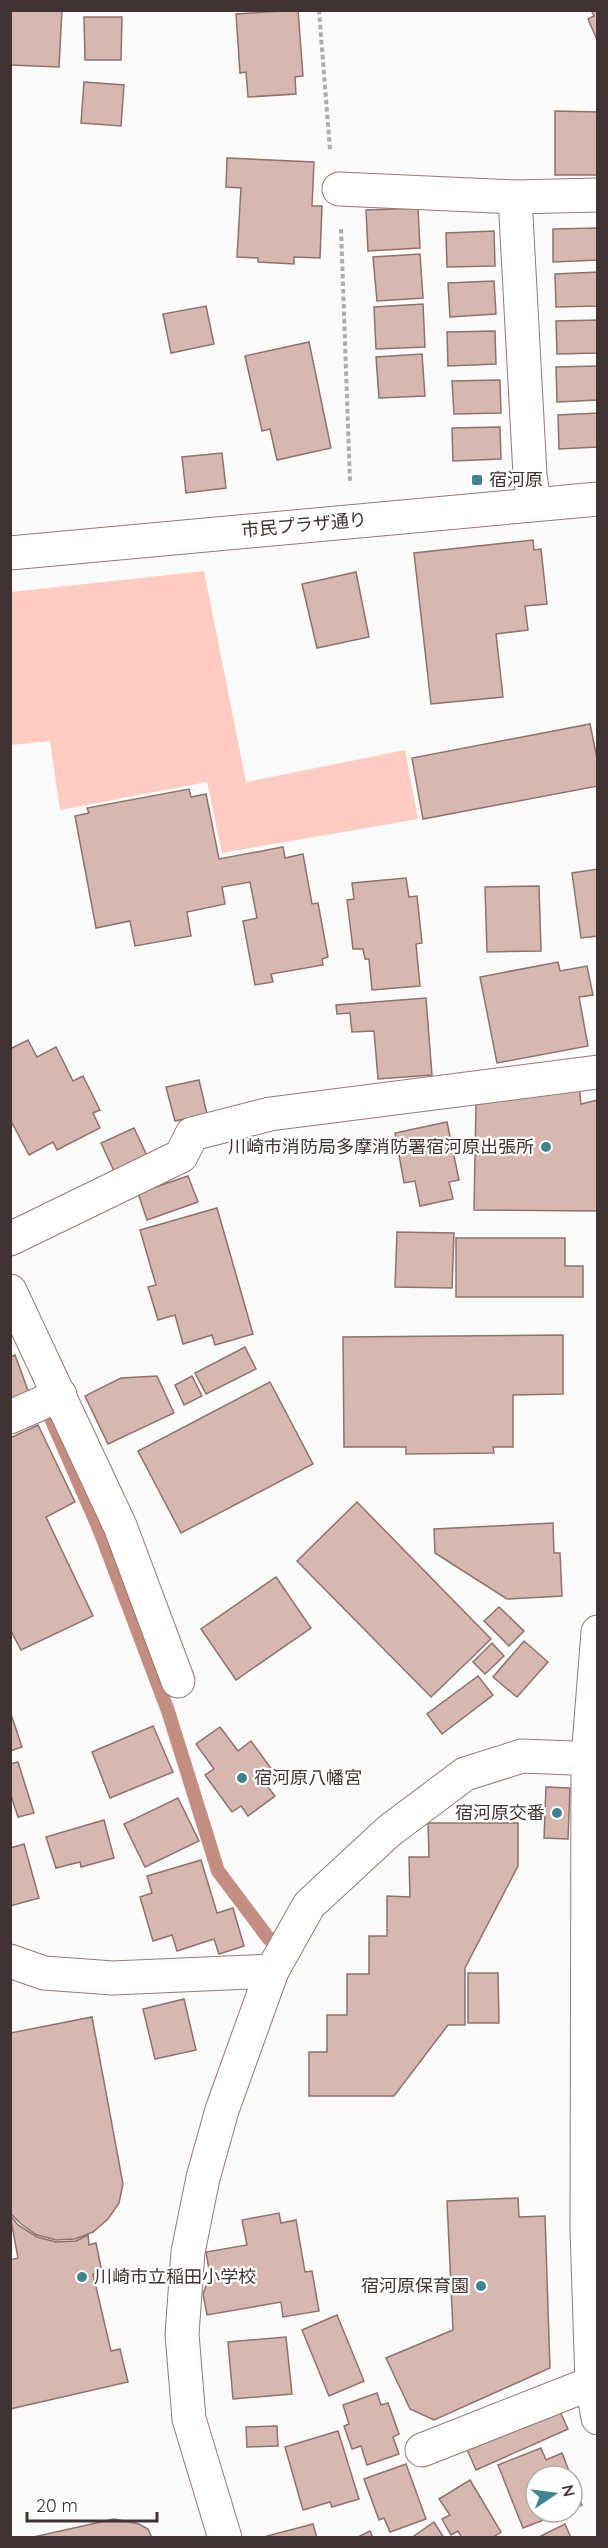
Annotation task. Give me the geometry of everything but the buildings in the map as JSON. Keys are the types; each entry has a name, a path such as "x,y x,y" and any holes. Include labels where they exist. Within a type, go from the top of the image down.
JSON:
{"street":[{"path":"339,189 515,197 597,195"},
{"path":"515,197 530,475 534,503"},
{"name":"市民プラザ通り","path":"10,553 597,499"},
{"path":"10,1239 181,1156 192,1134 270,1114 597,1072"},
{"path":"10,1291 120,1526 178,1681"},
{"path":"10,1417 60,1395"},
{"path":"597,1632 593,1759 588,2229 592,2383 597,2418"},
{"path":"225,2538 189,2419 182,2334 188,2252 203,2178 222,2109 272,1971 309,1905 389,1831 465,1774 522,1756 593,1759"},
{"path":"10,1961 44,1973 113,1978 272,1971"},
{"path":"10,1988 36,1982 44,1973"},
{"path":"422,2450 592,2383"}],"path":[{"path":"319,10 331,155 339,189 350,489"}],"shaded area":[{"path":"204,571 246,782 405,750 418,819 222,853 207,782 60,810 50,741 11,745 11,592"}],"waterway":[{"path":"43,1400 100,1531 168,1711 218,1871 269,1939"}],"place":[{"name":"宿河原","path":"477,480"},
{"name":"川崎市消防局多摩消防署宿河原出張所","path":"546,1147"},
{"name":"宿河原八幡宮","path":"242,1778"},
{"name":"宿河原交番","path":"557,1813"},
{"name":"川崎市立稲田小学校","path":"82,2277"},
{"name":"宿河原保育園","path":"481,2286"}]}
